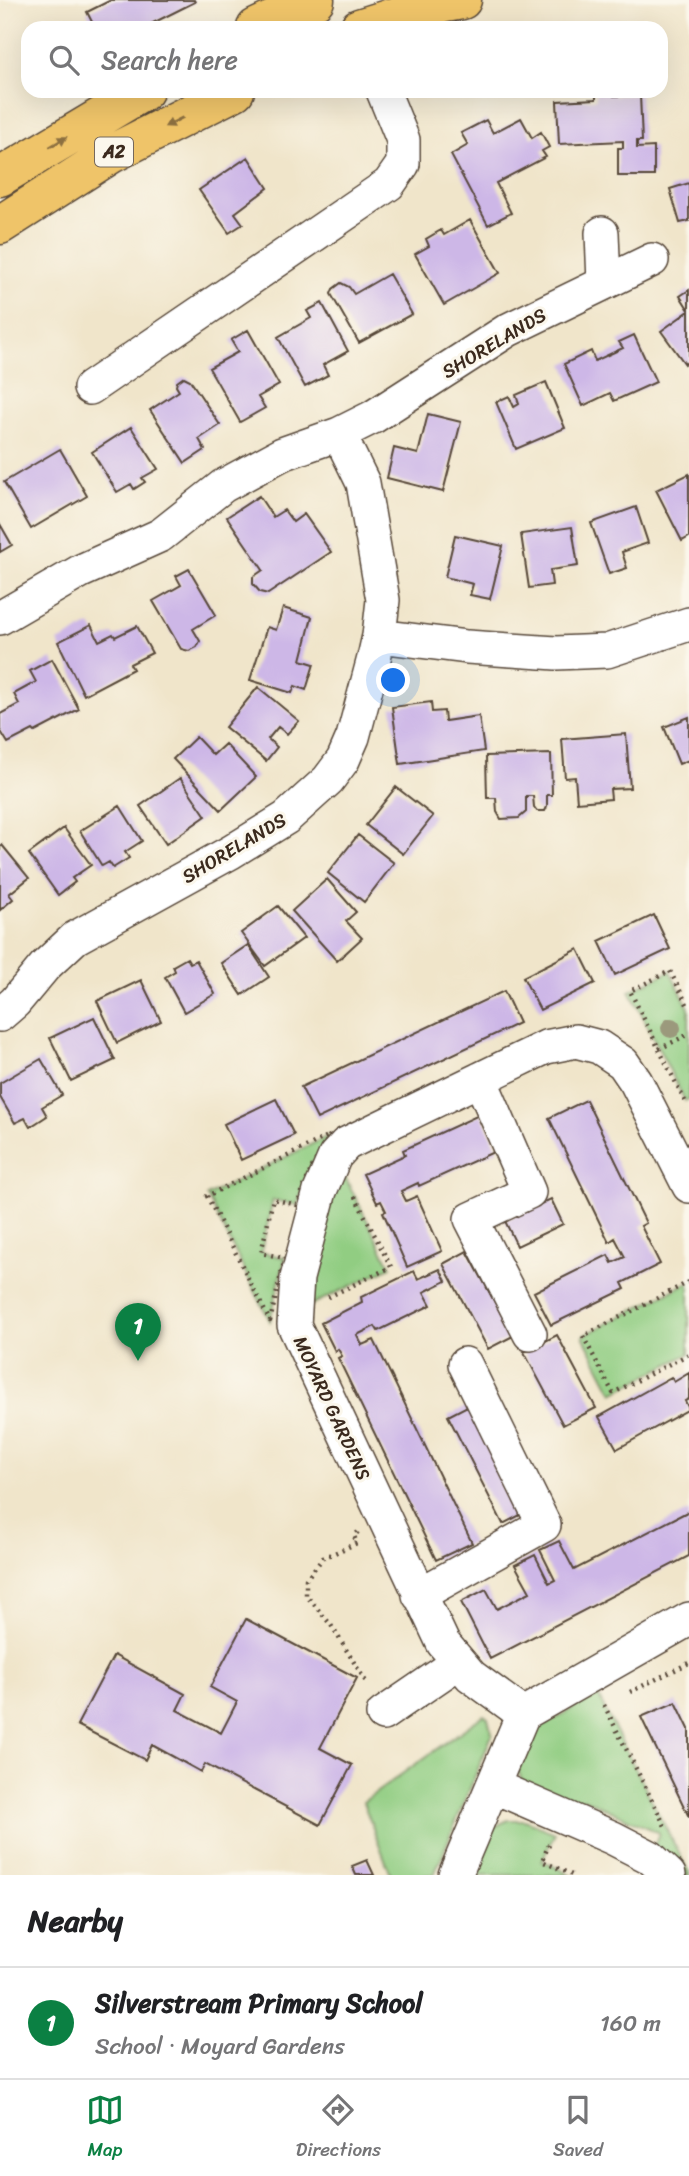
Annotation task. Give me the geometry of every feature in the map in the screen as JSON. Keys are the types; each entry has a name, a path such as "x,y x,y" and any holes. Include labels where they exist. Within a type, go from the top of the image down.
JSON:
{"highway":[{"path":"271,21 315,0"},
{"path":"381,21 429,6 462,0"},
{"name":"A2","path":"0,177 132,98"},
{"name":"A2","path":"0,225 111,154 221,98"}],"street":[{"path":"90,388 389,184 403,164 403,141 386,98"},
{"path":"602,233 604,282"},
{"name":"SHORELANDS","path":"0,618 82,571 161,535 223,486 282,454 340,434 373,417 508,330 652,260"},
{"name":"SHORELANDS","path":"8,1009 75,938 286,818 328,780 343,760 353,737 379,636 383,600 363,483 340,434"},
{"path":"379,636 467,647 556,653 607,651 689,624"},
{"path":"335,1156 346,1144 546,1047 576,1041 599,1047 623,1063 636,1082 689,1186"},
{"path":"480,1079 529,1192 471,1219 530,1334"},
{"name":"MOYARD GARDENS","path":"335,1156 320,1191 297,1279 294,1325 443,1643 479,1683 523,1714"},
{"path":"419,1595 544,1525 465,1364"},
{"path":"455,1875 523,1714 689,1619"},
{"path":"383,1714 459,1662"},
{"path":"493,1786 613,1838 649,1857 669,1875"}],"path":[{"path":"689,1008 670,971 629,991 685,1101 689,1099"},
{"path":"659,1049 689,1034"},
{"path":"330,1135 312,1167 298,1205 273,1199 261,1252 285,1258 270,1321 207,1196 330,1135"},
{"path":"317,1302 391,1267 335,1156"},
{"path":"689,1282 583,1336 613,1393 689,1354"},
{"path":"360,1530 354,1536 357,1543 323,1558 306,1579 306,1595 331,1625 368,1685"},
{"path":"627,1694 689,1663"},
{"path":"610,1702 603,1705 671,1837"},
{"path":"550,1842 542,1861 572,1875"}],"green space":[{"path":"670,971 689,1008 689,1099 685,1101 630,991"},
{"path":"330,1135 312,1167 297,1205 273,1200 261,1252 285,1258 270,1321 207,1196"},
{"path":"343,1173 391,1267 305,1308 333,1188"},
{"path":"689,1282 689,1354 613,1393 583,1336"},
{"path":"597,1694 689,1875 684,1875 653,1848 659,1833 583,1798 575,1813 525,1787 518,1771 520,1753 530,1734"},
{"path":"484,1715 488,1718 492,1735 434,1875 391,1875 363,1802"},
{"path":"508,1820 525,1820 555,1833 542,1861 572,1875 471,1875 492,1828"}],"building":[{"path":"111,0 195,2 157,21 92,21 87,12"},
{"path":"640,98 642,141 637,141 637,148 654,147 654,176 618,176 618,148 623,148 623,141 559,144 557,101"},
{"path":"521,118 532,138 541,132 549,147 542,151 546,157 496,183 511,213 488,225 451,155 468,145 461,133 486,120 493,133"},
{"path":"248,157 268,188 235,213 243,224 229,233 199,190"},
{"path":"689,183 689,221 680,223 670,189"},
{"path":"470,220 500,273 444,305 415,254 429,246 426,239 441,230 444,235"},
{"path":"389,274 412,314 359,343 331,294 333,289 341,283 349,287 354,294"},
{"path":"689,290 689,310 680,296"},
{"path":"322,303 348,351 323,365 328,375 305,387 278,337 311,318 307,311"},
{"path":"689,311 689,361 685,364 661,331"},
{"path":"248,330 279,385 258,397 265,408 240,422 209,368 238,352 231,340"},
{"path":"634,335 656,382 614,401 610,393 583,406 564,364 591,351 595,361 623,348 619,342"},
{"path":"184,377 190,380 220,425 199,439 205,450 185,463 150,410 179,391 177,382"},
{"path":"546,382 565,428 516,449 496,402 509,396 514,407 519,404 516,395"},
{"path":"428,414 461,422 443,492 387,478 394,448 418,454"},
{"path":"131,427 158,469 142,478 145,482 134,489 131,484 117,492 92,452"},
{"path":"60,449 87,496 31,529 4,482"},
{"path":"689,474 689,537 682,541 656,490"},
{"path":"259,496 273,517 284,510 293,522 304,514 331,552 268,594 260,592 253,584 253,577 263,570 227,517"},
{"path":"636,507 648,543 622,552 627,568 609,574 591,523"},
{"path":"0,524 12,545 0,552"},
{"path":"572,527 578,566 550,570 552,585 529,588 521,534"},
{"path":"455,535 503,546 490,599 470,595 473,584 445,577"},
{"path":"189,569 216,615 193,629 200,641 197,647 189,651 181,649 153,601 181,585 176,576"},
{"path":"283,608 312,617 301,660 314,664 306,690 295,686 292,693 250,680 267,627 276,630"},
{"path":"91,625 99,641 113,634 115,637 137,626 152,653 130,664 133,669 84,695 58,642"},
{"path":"52,659 79,709 8,743 0,730 0,714 19,704 14,694 36,682 30,671"},
{"path":"258,687 299,721 287,734 278,727 268,739 277,747 266,761 225,727"},
{"path":"431,702 432,712 444,711 445,721 479,716 484,751 400,764 392,707"},
{"path":"689,717 689,760 679,764 664,727"},
{"path":"626,734 630,788 610,789 611,799 577,802 575,777 565,778 562,739"},
{"path":"196,737 213,755 225,744 256,777 221,810 173,759"},
{"path":"551,754 552,795 547,795 545,811 537,811 533,796 526,796 526,812 519,818 501,819 497,812 496,798 487,798 486,756"},
{"path":"180,778 206,816 166,844 140,806"},
{"path":"396,787 433,816 403,854 366,825"},
{"path":"120,806 142,841 125,852 129,858 113,868 109,862 102,866 80,831"},
{"path":"64,828 91,865 72,878 75,882 58,895 29,854"},
{"path":"358,835 394,863 364,902 328,873"},
{"path":"2,845 29,878 9,894 13,899 0,910 0,847"},
{"path":"327,879 356,912 346,921 362,938 337,961 292,911"},
{"path":"278,906 304,938 265,966 241,933"},
{"path":"654,915 670,949 615,975 599,941"},
{"path":"248,945 269,977 242,995 221,963"},
{"path":"578,949 595,983 540,1010 523,977"},
{"path":"187,958 190,963 196,960 215,994 184,1012 165,977 175,971 173,966"},
{"path":"141,980 161,1021 117,1043 97,1001"},
{"path":"504,991 519,1023 317,1119 301,1087"},
{"path":"94,1017 115,1060 71,1081 50,1038"},
{"path":"41,1059 62,1095 42,1107 47,1116 30,1127 25,1118 15,1123 0,1097 0,1083"},
{"path":"276,1099 294,1135 241,1160 224,1124"},
{"path":"586,1100 646,1223 641,1226 660,1264 622,1283 625,1289 551,1325 534,1292 608,1255 612,1263 625,1257 615,1238 609,1242 549,1118"},
{"path":"481,1114 498,1150 419,1186 418,1183 401,1191 406,1201 417,1196 442,1251 407,1267 383,1212 386,1211 381,1201 377,1203 363,1174 405,1155 403,1150"},
{"path":"551,1199 563,1224 517,1246 505,1221"},
{"path":"467,1251 513,1336 488,1349 443,1264"},
{"path":"440,1269 446,1281 424,1292 431,1305 378,1331 375,1326 357,1335 362,1345 374,1340 472,1543 436,1560 338,1358 342,1356 338,1349 335,1351 321,1323 362,1302 361,1297 414,1271 418,1279"},
{"path":"557,1335 596,1408 563,1425 524,1352"},
{"path":"689,1373 689,1399 685,1401 689,1409 617,1449 599,1417 671,1377 674,1382"},
{"path":"473,1403 528,1511 503,1524 448,1416"},
{"path":"689,1511 689,1556 490,1659 461,1602 486,1589 497,1609 530,1592 515,1565 535,1555 549,1583 555,1580 540,1550 559,1541 574,1570"},
{"path":"246,1619 357,1678 320,1748 352,1765 320,1825 205,1764 201,1772 152,1745 145,1760 77,1725 114,1655 185,1694 177,1710 221,1733 237,1702 210,1687"},
{"path":"676,1702 689,1729 689,1817 641,1717"},
{"path":"367,1860 374,1875 356,1875 352,1866"}],"place":[{"name":"Silverstream Primary School","path":"138,1361"}]}
